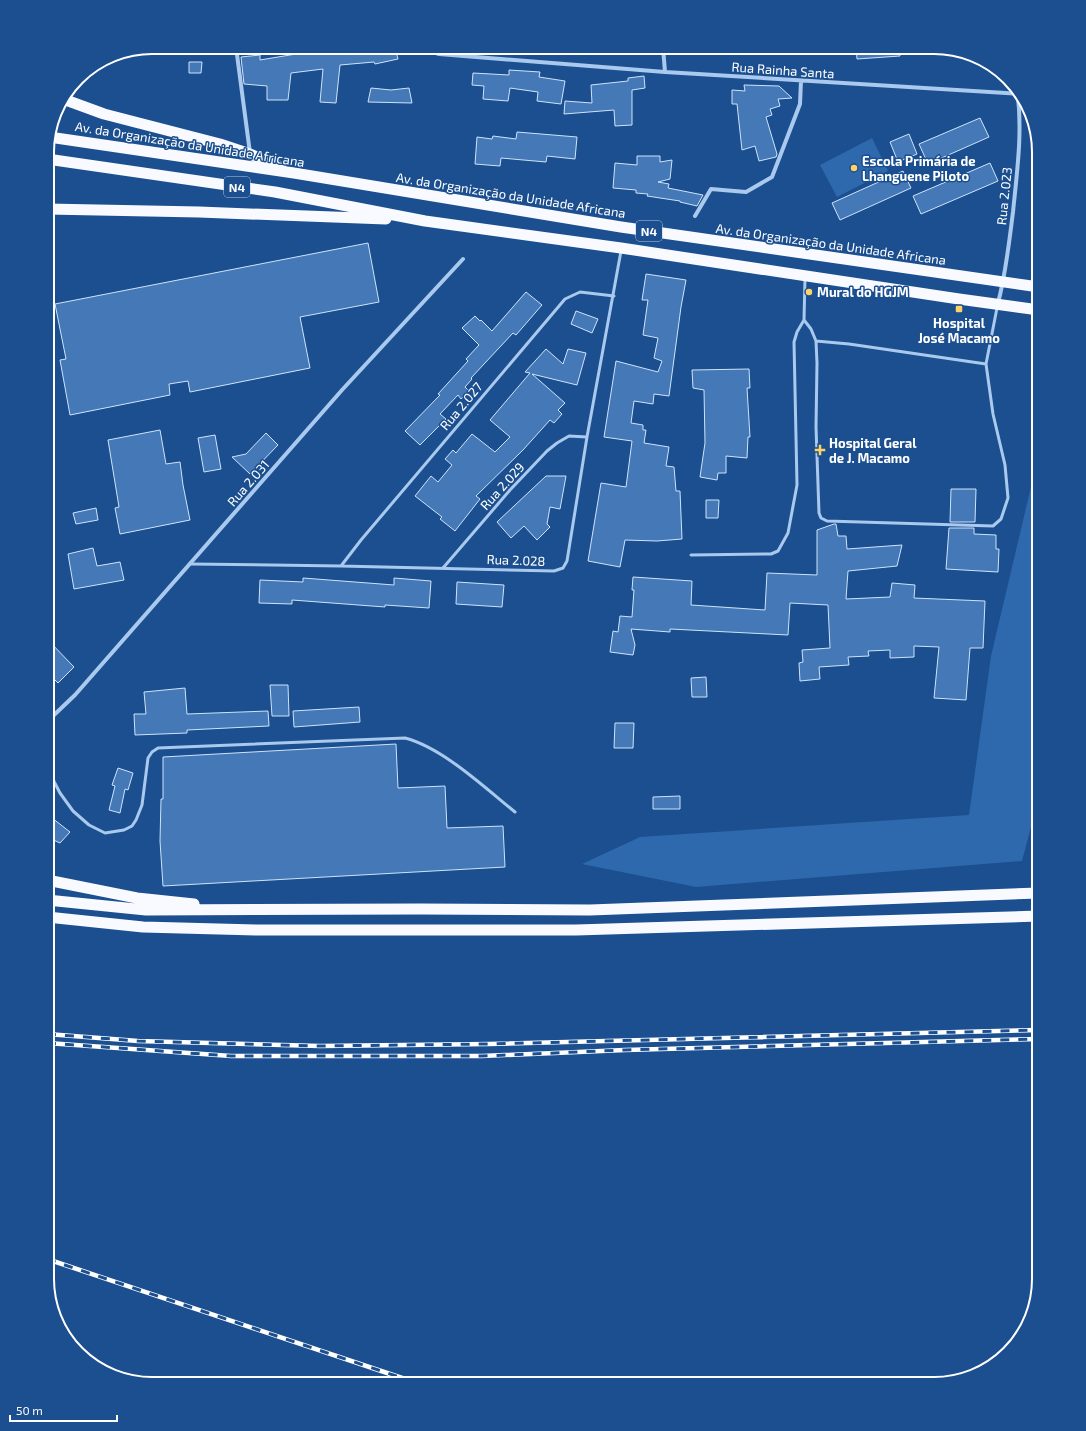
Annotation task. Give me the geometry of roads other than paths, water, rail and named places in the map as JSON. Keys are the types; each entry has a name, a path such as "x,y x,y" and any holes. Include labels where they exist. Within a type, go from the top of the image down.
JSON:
{"highway":[{"path":"68,101 104,114 220,144 250,154 294,173"},
{"name":"Av. da Organização da Unidade Africana","path":"55,138 294,173 621,227 1032,286"},
{"name":"N4","path":"54,160 275,192 425,221 621,248 959,300 1032,309"},
{"path":"54,209 199,212 425,221"},
{"path":"54,881 137,898 255,910"},
{"path":"54,901 146,910 590,910 1032,893"},
{"path":"54,918 143,927 258,930 576,930 1032,916"}],"street":[{"path":"236,54 250,154"},
{"name":"Rua Rainha Santa","path":"439,54 665,72 1013,93"},
{"path":"664,54 665,72"},
{"path":"695,216 711,189 746,192 772,177 800,104 801,81"},
{"name":"Rua 2.023","path":"998,304 1004,282 1009,253 1019,139 1019,103"},
{"name":"Rua 2.031","path":"54,715 75,695 342,390 463,259"}],"lane":[{"name":"Rua 2.028","path":"190,564 554,571 563,568 567,561 587,437 614,296 621,248"},
{"path":"692,555 771,554 778,551 788,533 797,485 794,342 797,332 804,320 805,276"},
{"name":"Rua 2.027","path":"341,566 361,540 565,299 580,292 614,296"},
{"path":"804,320 811,329 816,341 816,427 819,513 821,518 827,522 993,526 1001,519 1008,498 1005,465 993,414 986,364 998,304"},
{"path":"816,341 849,344 986,364"},
{"name":"Rua 2.029","path":"443,568 510,490 547,451 569,436 587,437"},
{"path":"54,781 73,811 89,825 105,833 124,830 132,826 136,820 142,805 148,758 152,752 158,748 405,738 422,744 453,763 515,812"}],"railway":[{"path":"54,1035 138,1041 320,1046 489,1044 1032,1030"},
{"path":"54,1043 231,1056 482,1056 625,1050 1032,1039"},
{"path":"54,1261 399,1377"}],"place":[{"name":"Escola Primária de Lhanguene Piloto","path":"854,168"},
{"name":"Mural do HGJM","path":"809,292"},
{"name":"Hospital José Macamo","path":"959,309"},
{"name":"Hospital Geral de J. Macamo","path":"820,450"}]}
